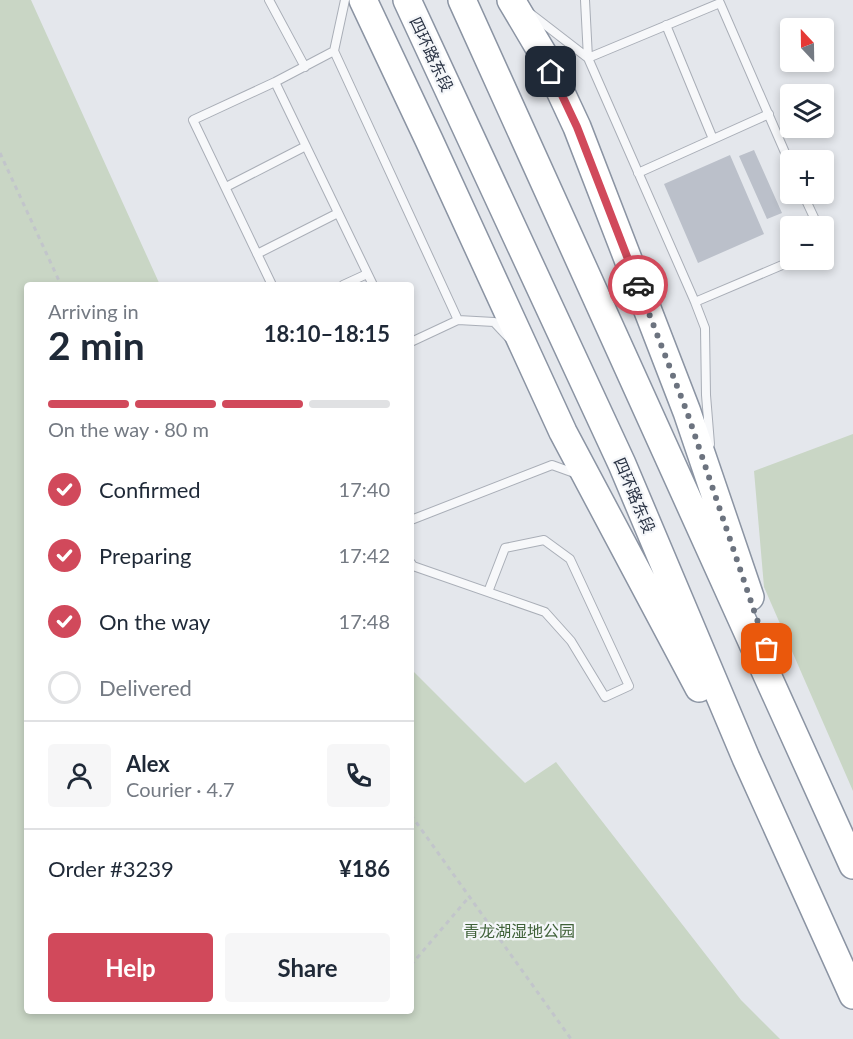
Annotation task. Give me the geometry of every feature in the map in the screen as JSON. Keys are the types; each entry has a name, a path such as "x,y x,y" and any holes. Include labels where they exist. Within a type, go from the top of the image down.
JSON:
{"highway":[{"path":"363,0 562,432 702,692 818,918"},
{"name":"四环路东段","path":"407,0 622,464 746,758 853,995"},
{"path":"462,0 853,865"},
{"path":"511,0 543,54 577,127 687,412 797,738"}],"lane":[{"path":"269,0 305,67"},
{"path":"345,0 334,51 458,320"},
{"path":"511,0 588,58"},
{"path":"585,0 588,58 705,328 706,395 711,450"},
{"path":"588,58 720,3 784,150"},
{"path":"666,25 713,139"},
{"path":"271,282 193,120 275,82 334,51"},
{"path":"275,82 371,282"},
{"path":"638,173 769,114"},
{"path":"226,187 306,147"},
{"path":"257,254 338,213"},
{"path":"695,302 780,266"},
{"path":"350,282 367,274"},
{"path":"414,341 458,320 494,322 528,357"},
{"path":"712,461 715,494"},
{"path":"414,519 552,465 587,478"},
{"path":"414,566 545,612 571,641 605,697 629,686 570,559 544,540 505,548 488,592"}],"path":[{"path":"0,153 60,282"},
{"path":"414,819 571,1039"},
{"path":"414,961 469,897"}],"green space":[{"name":"青龙湖湿地公园","path":"0,0 31,0 159,282 24,282 24,1014 414,1014 414,672 525,783 556,762 741,1000 780,1039 0,1039"},
{"path":"853,434 853,791 764,587 754,471"}],"building":[{"path":"754,150 782,213 767,219 739,156"},
{"path":"730,155 764,234 698,263 664,184"}],"way so far":[{"path":"638,285 687,412 767,649"}],"route":[{"path":"551,72 577,127 638,285"}]}
